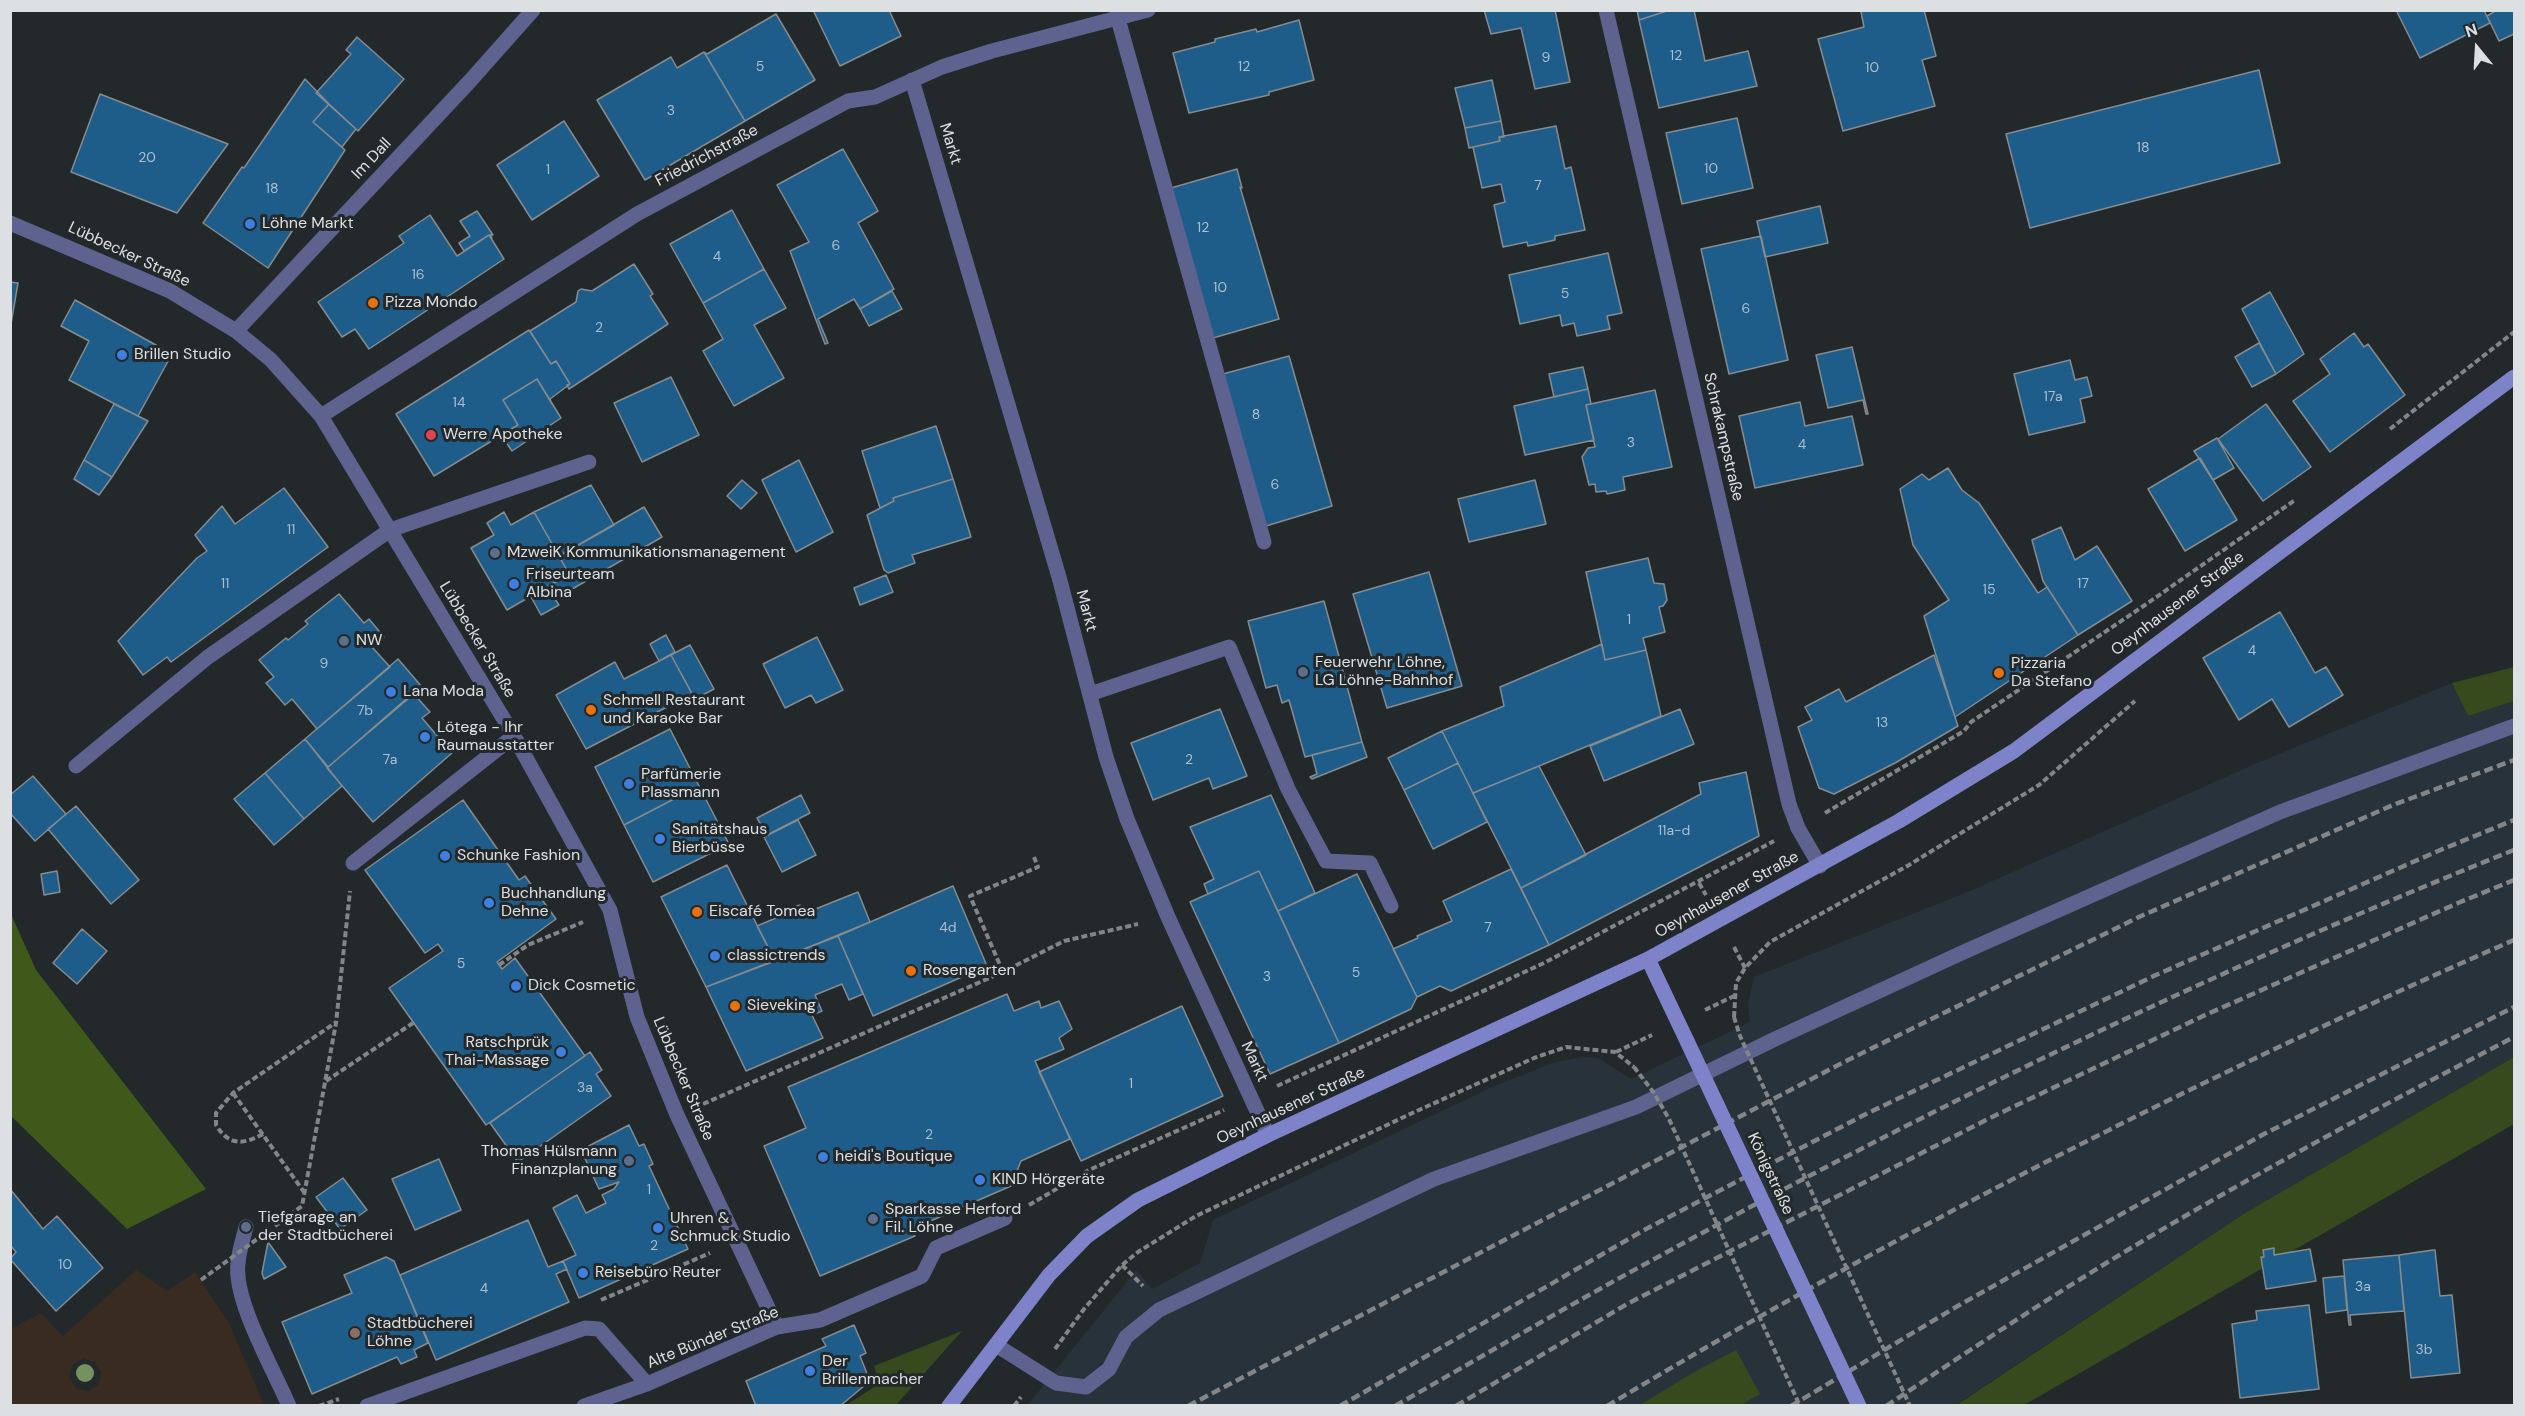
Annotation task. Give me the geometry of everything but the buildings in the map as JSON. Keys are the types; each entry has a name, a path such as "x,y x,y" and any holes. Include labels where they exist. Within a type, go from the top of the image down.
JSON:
{"main road":[{"name":"Oeynhausener Straße","path":"949,1406 1049,1275 1087,1236 1138,1200 1268,1135 1648,959 1899,821 2014,751 2514,377"},
{"name":"Königstraße","path":"1648,959 1859,1406"}],"street":[{"name":"Im Dall","path":"236,331 470,81 533,10"},
{"name":"Friedrichstraße","path":"321,416 637,214 848,101 876,97 912,80 992,51 1148,10"},
{"name":"Schrakampstraße","path":"1606,10 1789,804 1798,828 1820,866"},
{"path":"1118,19 1264,542"},
{"name":"Markt","path":"912,80 1059,577 1106,757 1127,819 1168,917 1268,1135"},
{"name":"Lübbecker Straße","path":"10,223 170,291 236,331 271,360 321,416 514,736 610,910 637,1017 677,1115 777,1327"},
{"path":"76,766 208,657 390,530 589,462"},
{"path":"1090,694 1229,647 1279,770 1326,861 1370,864 1391,906"},
{"path":"996,1345 1056,1383 1086,1387 1109,1369 1125,1337 1159,1310 1434,1179 1636,1107 1966,951 2280,812 2514,726"},
{"path":"352,863 514,736"},
{"name":"Alte Bünder Straße","path":"584,1406 647,1384 777,1327 820,1320 922,1276 936,1248 1005,1218"},
{"path":"246,1227 237,1265 240,1288 246,1308 289,1406"},
{"path":"368,1406 585,1328 599,1329 647,1384"}],"path":[{"path":"2382,435 2514,332"},
{"path":"1005,1218 1089,1170 1544,963 1798,828 1964,731 1971,722 2145,605 2298,498"},
{"path":"1003,972 970,896 1038,867 1034,857"},
{"path":"201,1280 302,1206 336,1023 352,863"},
{"path":"499,965 528,945 610,910"},
{"path":"677,1115 1003,972 1064,941 1168,917"},
{"path":"1734,996 1734,1017 1740,1036 1910,1406"},
{"path":"262,1134 241,1144 228,1140 216,1125 216,1113 233,1093 336,1023"},
{"path":"326,1082 413,1023"},
{"path":"1014,1406 1084,1309 1122,1265 1138,1252 1196,1216 1534,1058 1566,1047 1586,1047 1616,1052 1634,1067 1654,1093 1670,1119 1800,1406"},
{"path":"233,1093 304,1192"},
{"path":"1122,1265 1144,1287"}],"shaded area":[{"path":"2452,683 2468,716 2514,701 2514,1057 2245,1213 1955,1405 1027,1406 1136,1270 1152,1289 1200,1263 1213,1220 1492,1087 1555,1062 1583,1057 1598,1058 1631,1079 1750,1022 1748,1004 1754,977 1970,891 2257,763"},
{"path":"136,1270 167,1291 195,1272 229,1323 264,1405 11,1405 11,1329 41,1313 63,1336","holes":["83,1359 95,1362 101,1372 99,1384 88,1391 76,1388 69,1377 72,1365"]}],"green space":[{"path":"2514,667 2514,701 2468,716 2452,683"},
{"path":"11,914 36,970 206,1189 127,1229 11,1116"},
{"path":"2514,1057 2514,1124 2024,1405 1955,1406 2245,1213"},
{"path":"962,1331 896,1405 846,1405 879,1384 874,1366"},
{"path":"1736,1350 1760,1394 1741,1405 1640,1405 1694,1372"}],"railway":[{"path":"1188,1406 1842,1063 2139,917 2393,805 2514,760"},
{"path":"1340,1406 1646,1229 1866,1114 2156,975 2514,820"},
{"path":"1395,1406 1658,1257 1973,1092 2187,990 2404,895 2514,850"},
{"path":"1456,1406 1627,1304 1992,1117 2203,1016 2514,880"},
{"path":"1607,1406 1828,1278 2053,1158 2282,1046 2514,940"},
{"path":"1791,1406 1956,1307 2264,1134 2514,1007"},
{"path":"1886,1406 2038,1306 2178,1220 2321,1140 2514,1037"}],"place":[{"name":"Löhne Markt","path":"250,224"},
{"name":"Pizza Mondo","path":"373,303"},
{"name":"Brillen Studio","path":"122,355"},
{"name":"Werre Apotheke","path":"431,435"},
{"name":"MzweiK Kommunikationsmanagement","path":"495,553"},
{"name":"Friseurteam Albina","path":"514,584"},
{"name":"NW","path":"344,641"},
{"name":"Feuerwehr Löhne, LG Löhne-Bahnhof","path":"1303,672"},
{"name":"Pizzaria Da Stefano","path":"1999,673"},
{"name":"Lana Moda","path":"391,692"},
{"name":"Schmell Restaurant und Karaoke Bar","path":"591,710"},
{"name":"Lötega - Ihr Raumausstatter","path":"425,737"},
{"name":"Parfümerie Plassmann","path":"629,784"},
{"name":"Sanitätshaus Bierbüsse","path":"660,839"},
{"name":"Schunke Fashion","path":"445,856"},
{"name":"Buchhandlung Dehne","path":"489,903"},
{"name":"Eiscafé Tomea","path":"697,912"},
{"name":"classictrends","path":"715,956"},
{"name":"Rosengarten","path":"911,971"},
{"name":"Dick Cosmetic","path":"516,986"},
{"name":"Sieveking","path":"735,1006"},
{"name":"Ratschprük Thai-Massage","path":"561,1052"},
{"name":"heidi's Boutique","path":"823,1157"},
{"name":"Thomas Hülsmann Finanzplanung","path":"629,1161"},
{"name":"KIND Hörgeräte","path":"980,1180"},
{"name":"Sparkasse Herford Fil. Löhne","path":"873,1219"},
{"name":"Tiefgarage an der Stadtbücherei","path":"246,1227"},
{"name":"Uhren & Schmuck Studio","path":"658,1228"},
{"name":"Reisebüro Reuter","path":"583,1273"},
{"name":"Stadtbücherei Löhne","path":"355,1333"},
{"name":"Der Brillenmacher","path":"810,1371"}]}
